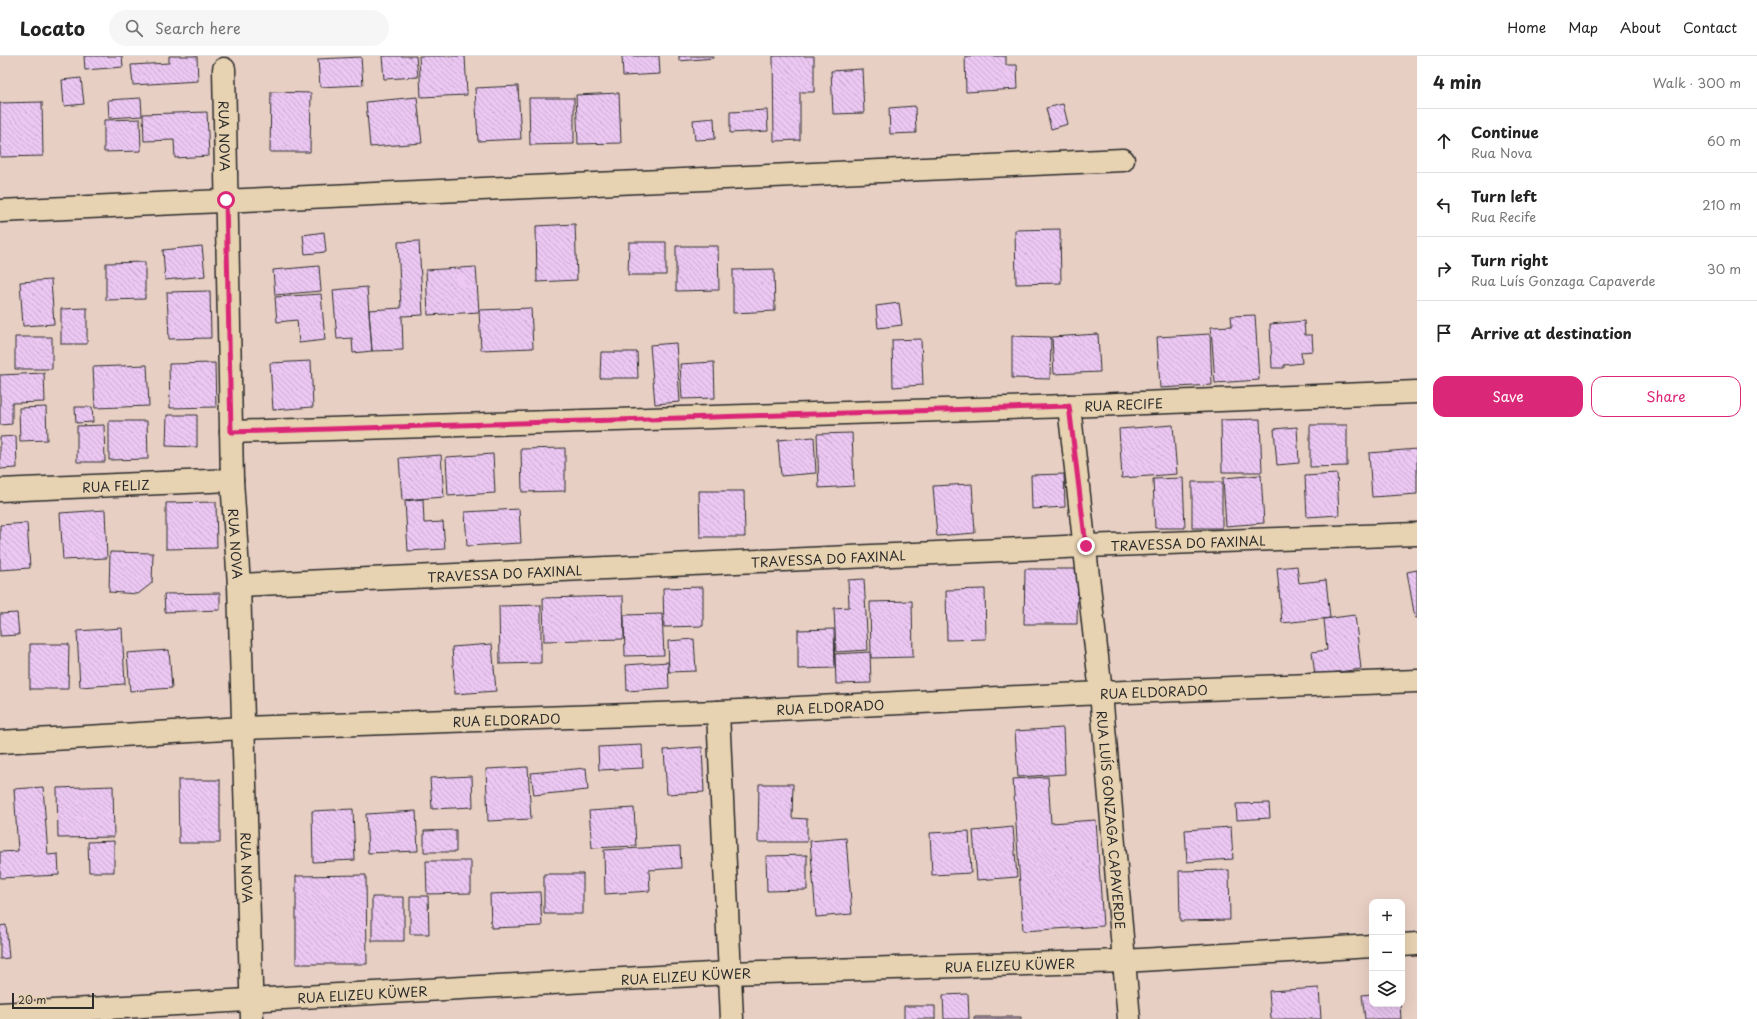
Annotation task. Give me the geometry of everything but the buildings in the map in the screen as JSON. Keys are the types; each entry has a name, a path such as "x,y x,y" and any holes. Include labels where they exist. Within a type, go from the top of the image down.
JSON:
{"street":[{"name":"RUA NOVA","path":"224,69 232,480 240,585 251,1010"},
{"path":"0,211 1123,160"},
{"name":"RUA RECIFE","path":"231,432 1069,406 1417,392"},
{"name":"RUA LUÍS GONZAGA CAPAVERDE","path":"1069,406 1086,546 1101,693 1129,1019"},
{"name":"RUA FELIZ","path":"0,490 232,480"},
{"name":"TRAVESSA DO FAXINAL","path":"240,585 1086,546 1417,534"},
{"name":"RUA ELDORADO","path":"0,742 244,728 718,712 1101,693 1417,681"},
{"path":"718,712 732,1019"},
{"path":"1405,945 1417,944"},
{"name":"RUA ELIZEU KÜWER","path":"0,1014 251,1010 729,973 1124,961 1369,946"}],"route":[{"path":"226,200 231,432 1069,406 1086,546"}]}
